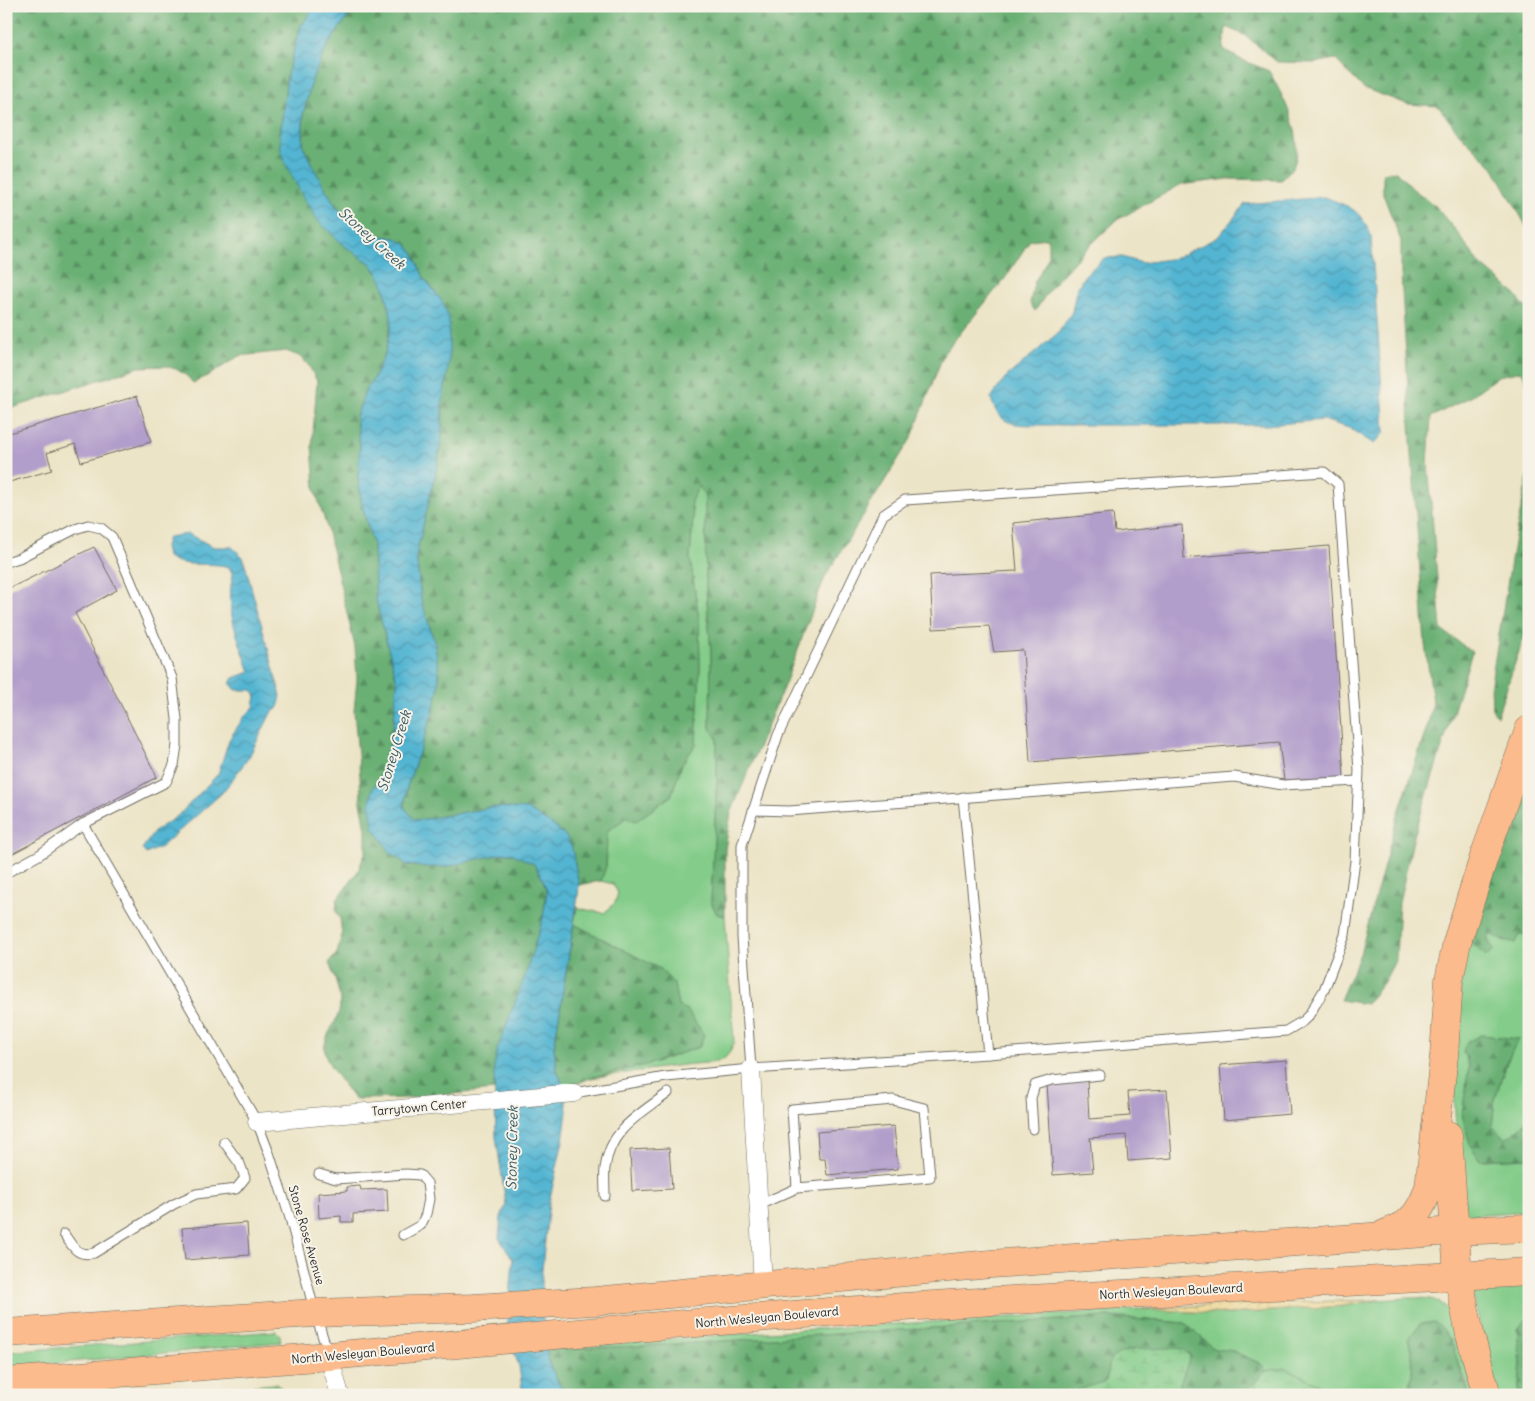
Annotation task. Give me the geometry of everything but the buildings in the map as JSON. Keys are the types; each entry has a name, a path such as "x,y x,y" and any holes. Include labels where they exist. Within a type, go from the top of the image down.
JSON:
{"highway":[{"path":"1375,1238 1402,1227 1412,1220 1423,1204 1429,1187 1444,1056 1449,980 1457,942 1484,857 1529,730"},
{"path":"1444,1056 1458,1275 1470,1335 1487,1395"},
{"path":"6,1333 315,1313 473,1308 595,1301 991,1264 1454,1231 1529,1228"},
{"path":"991,1264 994,1301"},
{"name":"North Wesleyan Boulevard","path":"6,1382 472,1344 599,1331 829,1312 994,1301 1529,1272"}],"street":[{"path":"750,1069 763,1285"},
{"name":"Tarrytown Center","path":"257,1122 574,1093"},
{"path":"329,1356 340,1395"}],"lane":[{"name":"Tarrytown Center","path":"574,1093 666,1077 750,1069 988,1054 1286,1031 1303,1021 1309,1015 1324,990 1345,935 1355,861 1359,770 1338,484 1324,472 905,500 883,515 778,735 742,845 742,937 750,1069"},
{"path":"6,562 19,558 75,529 88,525 101,528 112,537 172,678 177,719 177,745 174,766 166,782 83,824 39,855 6,873"},
{"path":"754,810 789,811 1234,776 1283,785 1358,781"},
{"path":"963,797 988,1054"},
{"path":"83,824 257,1122"},
{"path":"1033,1129 1031,1098 1035,1085 1052,1080 1100,1075"},
{"path":"605,1196 605,1169 614,1138 629,1122 668,1093"},
{"path":"759,1206 798,1188 930,1177 924,1108 893,1100 792,1109 798,1188"},
{"name":"Stone Rose Avenue","path":"257,1122 298,1242 315,1313 329,1356"},
{"path":"64,1234 74,1250 85,1255 94,1253 174,1204 196,1194 236,1189 244,1178 240,1164 224,1142"},
{"path":"319,1174 336,1179 406,1174 420,1175 427,1184 429,1200 426,1214 421,1225 403,1235"}],"green space":[{"path":"6,6 317,6 300,28 287,75 280,137 346,247 370,263 376,271 383,283 391,315 391,326 385,353 373,380 366,389 356,417 360,446 358,476 362,505 373,545 376,600 397,682 393,731 384,770 372,790 370,804 390,852 407,865 423,867 511,853 534,864 547,891 543,918 494,1082 494,1090 411,1098 354,1099 326,1058 326,1040 337,1017 340,1004 338,988 329,963 337,953 342,935 340,919 336,911 337,900 358,871 366,851 366,829 361,802 354,711 357,679 355,647 326,524 315,490 312,446 317,381 309,366 299,356 286,351 239,356 193,383 187,376 176,369 165,366 139,367 6,410"},
{"path":"355,6 1529,6 1529,231 1494,168 1458,132 1438,106 1407,104 1363,88 1335,59 1315,63 1277,62 1246,36 1226,27 1223,49 1240,59 1269,71 1286,104 1295,129 1297,141 1297,153 1293,167 1281,180 1228,179 1180,185 1117,220 1083,252 1051,287 1035,311 1030,303 1034,283 1048,258 1048,238 1030,240 1006,277 944,353 912,437 825,577 786,681 731,813 725,849 725,916 717,914 711,902 717,738 710,728 711,652 706,589 705,496 699,486 691,501 693,518 690,558 699,619 700,667 696,744 682,764 671,796 636,821 626,818 607,831 606,866 601,881 579,885 572,848 494,807 420,820 414,819 404,807 407,787 432,715 438,691 439,674 435,644 421,599 416,555 436,471 442,434 442,301 424,278 414,254 395,238 380,236 353,224 335,205 303,146 303,114 313,77 326,48"},
{"path":"1396,171 1413,189 1434,205 1458,233 1478,262 1513,292 1526,308 1529,308 1529,390 1522,371 1498,376 1470,397 1431,417 1428,463 1441,629 1472,652 1414,836 1399,902 1396,959 1384,982 1366,1004 1340,1000 1360,954 1397,818 1428,724 1433,702 1425,644 1401,273 1401,241 1383,194 1383,173"},
{"path":"1529,472 1529,622 1497,716 1492,709 1491,683 1515,537"},
{"path":"699,485 705,496 706,589 711,652 710,728 717,738 711,902 717,914 725,916 734,1043 724,1059 716,1062 590,1078 650,1064 699,1047 704,1035 687,1010 678,1006 674,984 660,969 574,924 577,908 604,913 615,903 618,893 613,884 601,881 606,866 607,831 626,818 671,796 682,764 696,744 700,667 699,619 690,558 693,518 691,501"},
{"path":"1529,751 1529,933 1519,936 1516,943 1502,940 1491,934 1487,938 1494,950 1486,956 1465,936"},
{"path":"574,924 660,969 674,984 678,1006 687,1010 704,1035 699,1047 650,1064 590,1078 565,1089 557,1071 554,1048"},
{"path":"1529,933 1529,1115 1524,1125 1506,1140 1492,1127 1495,1098 1507,1062 1518,1039 1481,1035 1463,1051 1469,1066 1467,1083 1480,1160 1529,1158 1529,1211 1472,1215 1463,1222 1455,1112 1454,1061 1465,936 1487,938 1491,934 1502,940"},
{"path":"1481,1035 1518,1039 1507,1062 1495,1098 1492,1126 1506,1139 1524,1125 1529,1115 1529,1158 1480,1160 1470,1145 1462,1114 1469,1066 1463,1051 1467,1042"},
{"path":"1529,1281 1529,1317 1517,1329 1521,1364 1518,1395 1497,1395 1470,1284"},
{"path":"1407,1298 1437,1301 1445,1306 1454,1322 1477,1395 1469,1395 1466,1381 1458,1362 1408,1339 1412,1353 1412,1367 1408,1395 1351,1395 1337,1393 1285,1368 1266,1371 1261,1364 1233,1351 1214,1349 1185,1323 1108,1317 644,1346 545,1349 735,1334 1140,1309 1229,1314 1343,1306 1378,1300"},
{"path":"1108,1317 1185,1323 1214,1349 1233,1351 1261,1364 1266,1371 1247,1391 1240,1395 1185,1395 1179,1386 1190,1356 1146,1350 1128,1350 1110,1360 1106,1381 1078,1390 1077,1395 565,1395 552,1372 545,1349 644,1346"},
{"path":"1529,1317 1529,1395 1518,1395 1521,1364 1517,1329"},
{"path":"1434,1322 1442,1328 1451,1341 1469,1395 1408,1395 1411,1380 1412,1353 1408,1339 1420,1324"},
{"path":"276,1331 280,1335 281,1342 6,1368 6,1352"},
{"path":"1168,1348 1184,1349 1190,1357 1179,1386 1185,1395 1077,1395 1078,1390 1106,1381 1110,1360 1123,1352"},
{"path":"1285,1368 1337,1393 1351,1395 1240,1395 1247,1391 1266,1371"},
{"path":"276,1384 291,1395 121,1395"}],"sand":[{"path":"1378,1300 1343,1306 1229,1314 1140,1309 1228,1304"}],"water":[{"name":"Stoney Creek","path":"317,6 355,6 326,48 313,77 303,114 303,146 335,205 353,224 362,230 380,236 395,238 406,244 414,254 424,278 442,301 449,318 449,362 442,406 442,434 436,471 416,555 421,599 435,644 439,674 438,691 432,715 407,787 404,807 414,819 420,820 494,807 527,809 566,836 572,848 579,885 554,1048 557,1071 565,1089 567,1112 563,1141 549,1202 542,1269 541,1301 548,1362 565,1395 523,1395 519,1366 507,1333 513,1260 499,1238 501,1217 506,1204 496,1137 494,1068 498,1047 525,976 543,918 547,891 534,864 511,853 445,867 407,865 390,852 373,827 370,804 372,790 384,770 393,731 397,682 376,600 373,545 362,505 358,476 360,446 356,417 366,389 373,380 385,353 391,326 391,315 383,283 376,271 370,263 346,247 319,222 285,163 281,150 280,137 287,75 300,28"},
{"path":"1324,197 1347,206 1358,214 1371,236 1385,432 1374,444 1349,428 1323,420 1266,425 1045,425 1011,423 999,415 991,398 1005,378 1059,332 1072,312 1076,291 1084,276 1104,258 1122,257 1142,263 1176,258 1218,237 1245,204"},
{"path":"188,534 214,547 232,547 243,557 281,696 278,708 271,713 249,757 222,793 161,847 146,854 142,849 155,831 179,815 218,774 229,740 244,717 254,707 256,696 252,690 236,690 230,683 234,678 250,672 234,625 230,600 233,575 229,567 182,563 167,557 165,546 168,537"}]}
